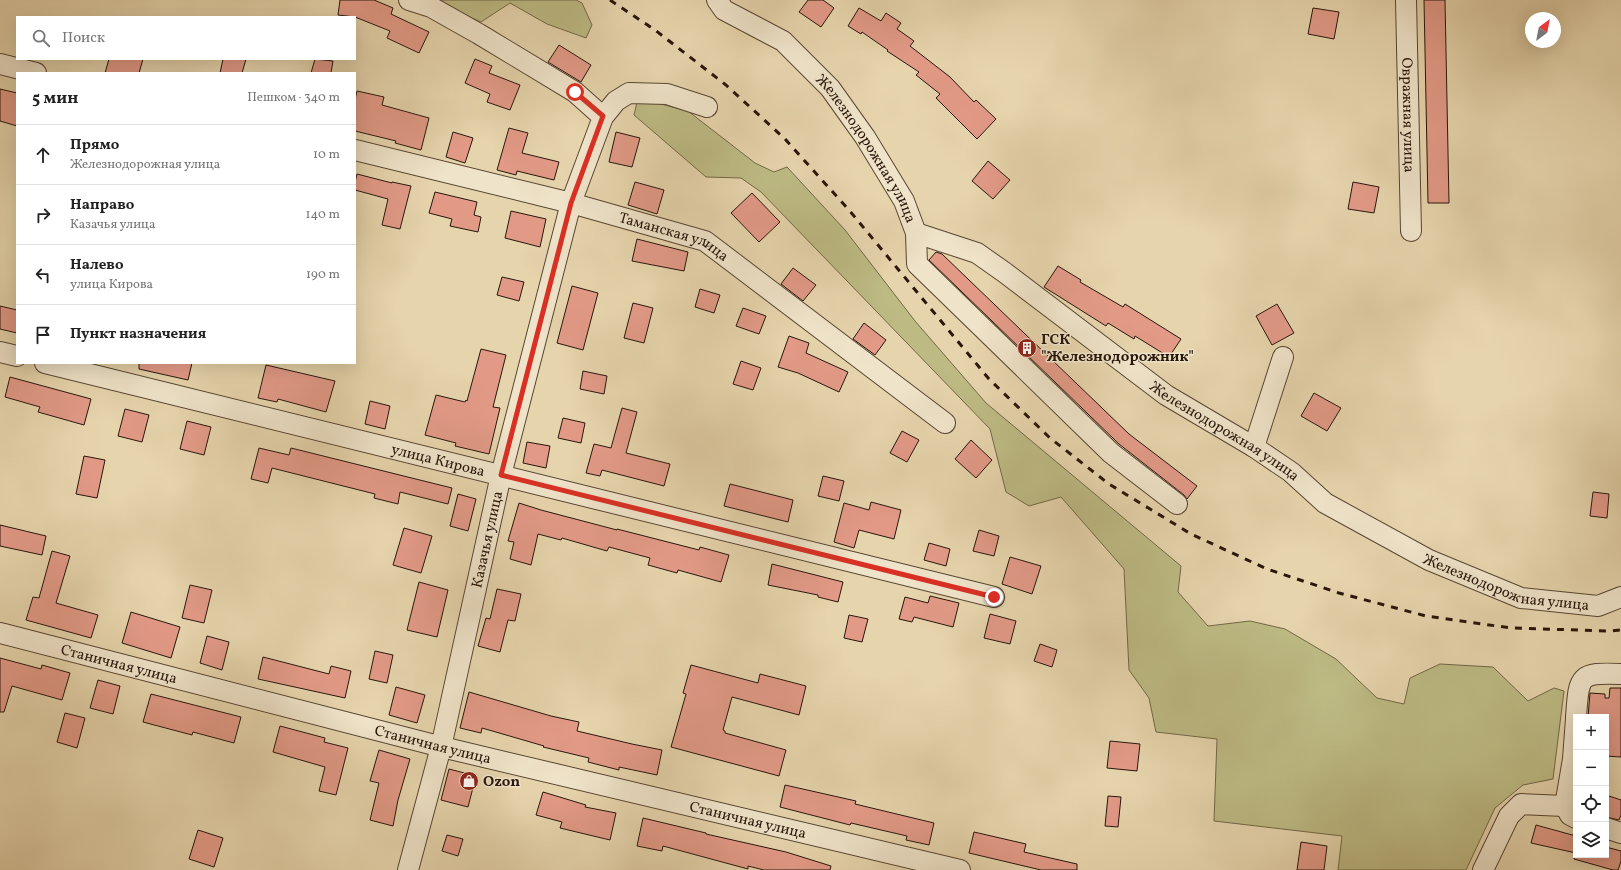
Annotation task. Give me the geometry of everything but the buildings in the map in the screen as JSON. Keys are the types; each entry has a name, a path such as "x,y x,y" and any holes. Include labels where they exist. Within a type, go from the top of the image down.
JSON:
{"street":[{"path":"409,0 431,7 479,34 575,92 603,116"},
{"name":"Железнодорожная улица","path":"717,0 724,10 783,41 830,88 865,137 904,201 916,233 977,253 1010,276 1166,395 1254,447 1290,472 1325,503 1429,560 1521,598 1598,606 1621,598"},
{"name":"Овражная улица","path":"1406,0 1411,231"},
{"path":"0,64 32,72"},
{"name":"Казачья улица","path":"408,870 441,747 501,475 571,203 603,116 616,100 629,93 667,94 707,107"},
{"name":"Таманская улица","path":"356,150 571,203 705,241 945,423"},
{"path":"916,233 917,264 1111,453 1177,504"},
{"path":"0,352 16,356"},
{"path":"1254,447 1283,357"},
{"name":"улица Кирова","path":"49,364 994,597"},
{"name":"Станичная улица","path":"0,633 441,747 960,870"},
{"path":"1576,714 1578,688 1581,680 1587,676 1598,673 1621,674"},
{"path":"1484,870 1509,816 1521,804 1571,812 1574,750"},
{"path":"1609,829 1621,833"}],"shaded area":[{"path":"432,0 576,0 582,3 592,25 586,38 547,24 510,3 481,22"},
{"path":"638,98 688,111 755,163 774,172 787,167 845,230 915,321 986,403 1181,566 1178,592 1208,626 1250,621 1285,629 1336,659 1377,698 1404,704 1410,678 1440,664 1493,667 1528,701 1554,688 1564,691 1553,779 1523,785 1495,808 1466,870 1338,870 1342,836 1214,821 1217,739 1156,732 1149,698 1129,670 1124,569 1061,497 1029,506 1006,492 990,429 761,192 741,178 706,177 634,115"}],"railway":[{"path":"610,0 655,30 726,85 785,139 849,210 989,379 1050,438 1109,484 1191,534 1267,569 1339,593 1426,616 1511,628 1621,630"}],"place":[{"name":"ГСК \"Железнодорожник\"","path":"1027,348"},
{"name":"Ozon","path":"469,781"}],"route":[{"path":"575,92 603,116 571,203 501,475 994,597"}]}
